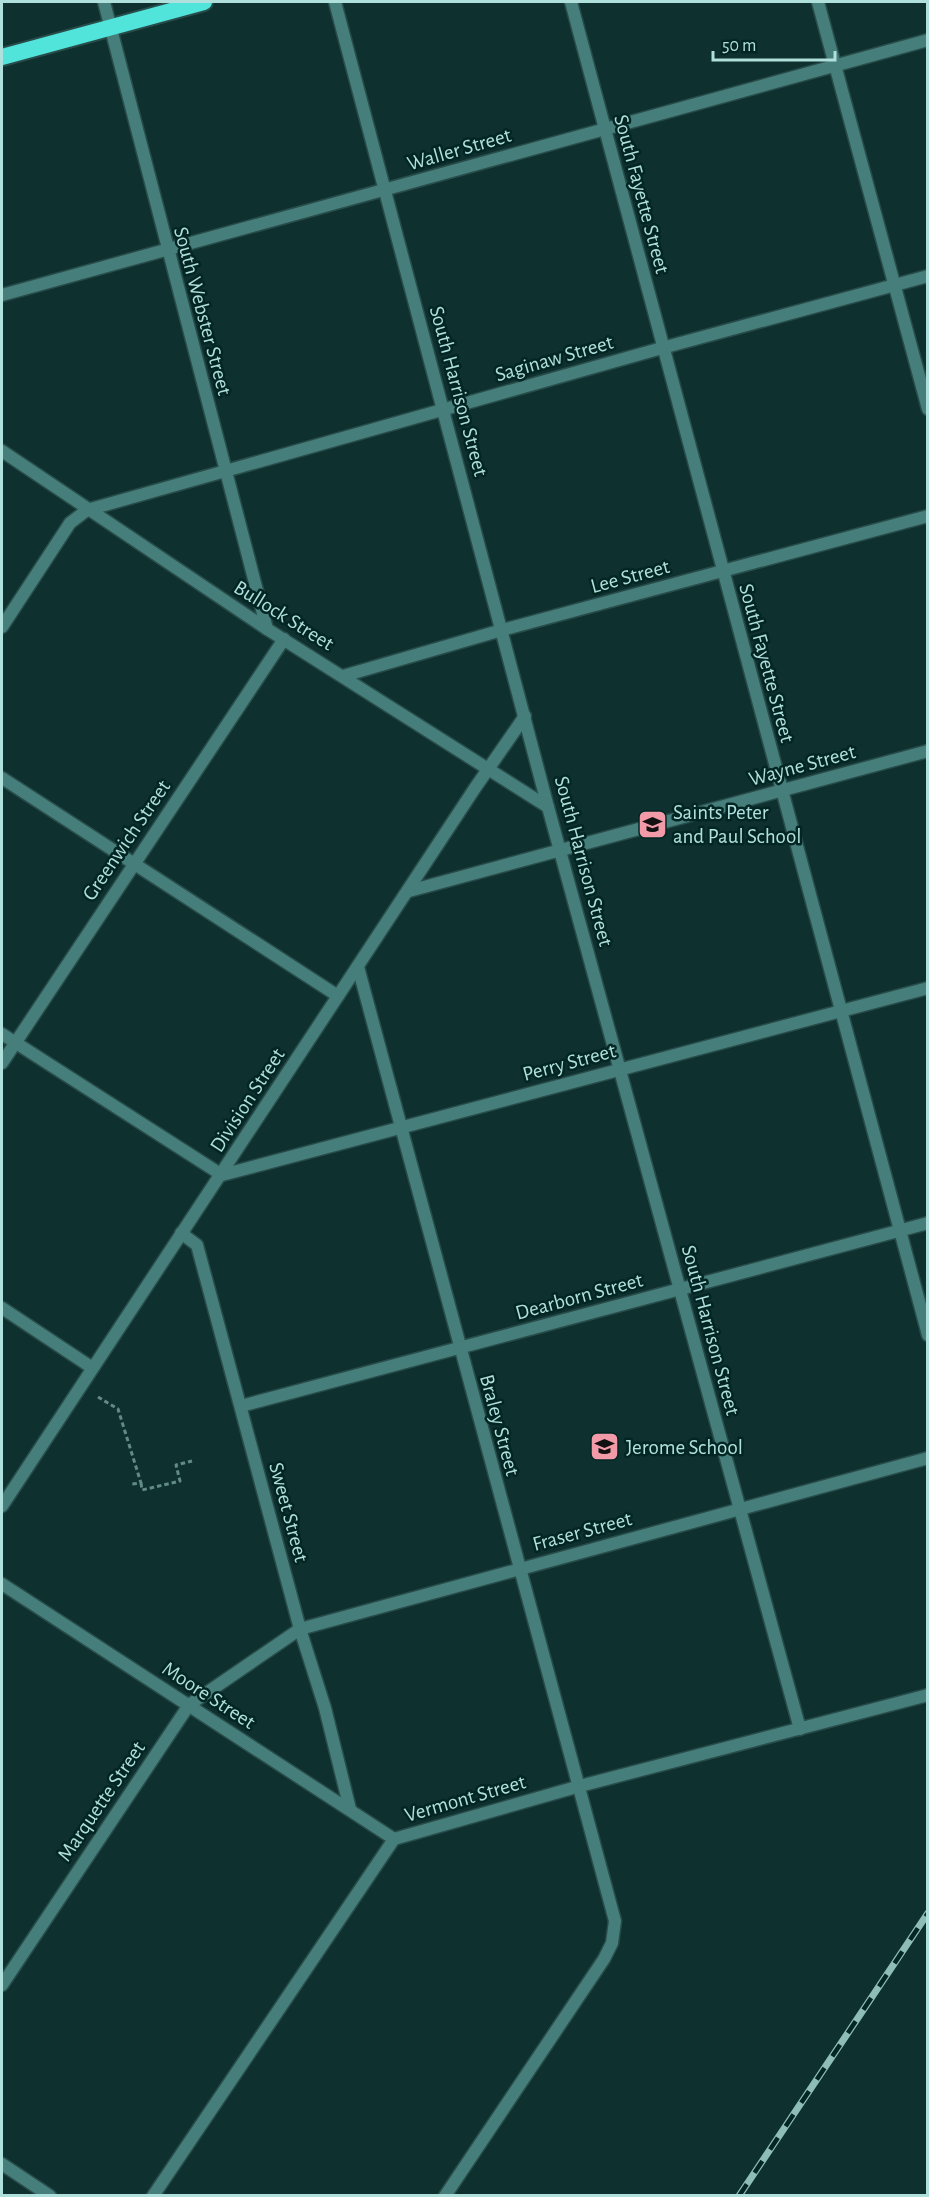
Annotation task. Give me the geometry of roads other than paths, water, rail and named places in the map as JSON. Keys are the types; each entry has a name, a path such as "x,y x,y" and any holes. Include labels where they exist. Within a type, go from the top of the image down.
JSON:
{"highway":[{"path":"2,57 204,2"}],"street":[{"name":"South Webster Street","path":"104,2 267,629"},
{"name":"South Harrison Street","path":"335,2 548,807 800,1729"},
{"name":"South Fayette Street","path":"571,2 927,1335"},
{"path":"818,2 927,409"},
{"name":"Waller Street","path":"2,295 927,40"},
{"name":"Saginaw Street","path":"87,510 927,276"},
{"name":"Bullock Street","path":"2,451 267,629 548,807"},
{"path":"2,627 70,522 87,510"},
{"name":"Lee Street","path":"344,676 502,630 927,516"},
{"name":"Greenwich Street","path":"2,1063 284,639"},
{"name":"Division Street","path":"2,1506 91,1367 222,1175 475,788 490,771 525,716"},
{"name":"Wayne Street","path":"409,891 927,751"},
{"path":"2,778 338,996"},
{"name":"Braley Street","path":"358,967 615,1921 612,1943 604,1959 445,2196"},
{"name":"Perry Street","path":"222,1175 927,988"},
{"path":"2,1034 222,1175"},
{"name":"Dearborn Street","path":"241,1406 927,1223"},
{"name":"Sweet Street","path":"181,1233 197,1245 300,1629 325,1708 350,1809"},
{"path":"2,1308 91,1367"},
{"name":"Fraser Street","path":"256,1661 300,1629 927,1458"},
{"name":"Moore Street","path":"2,1584 394,1839"},
{"name":"Marquette Street","path":"2,1985 189,1706 256,1661"},
{"name":"Vermont Street","path":"153,2196 394,1839 580,1786 927,1695"},
{"path":"2,2164 50,2196"}],"railway":[{"path":"739,2196 928,1913"}],"place":[{"name":"Saints Peter and Paul School","path":"652,824"},
{"name":"Jerome School","path":"605,1447"}]}
